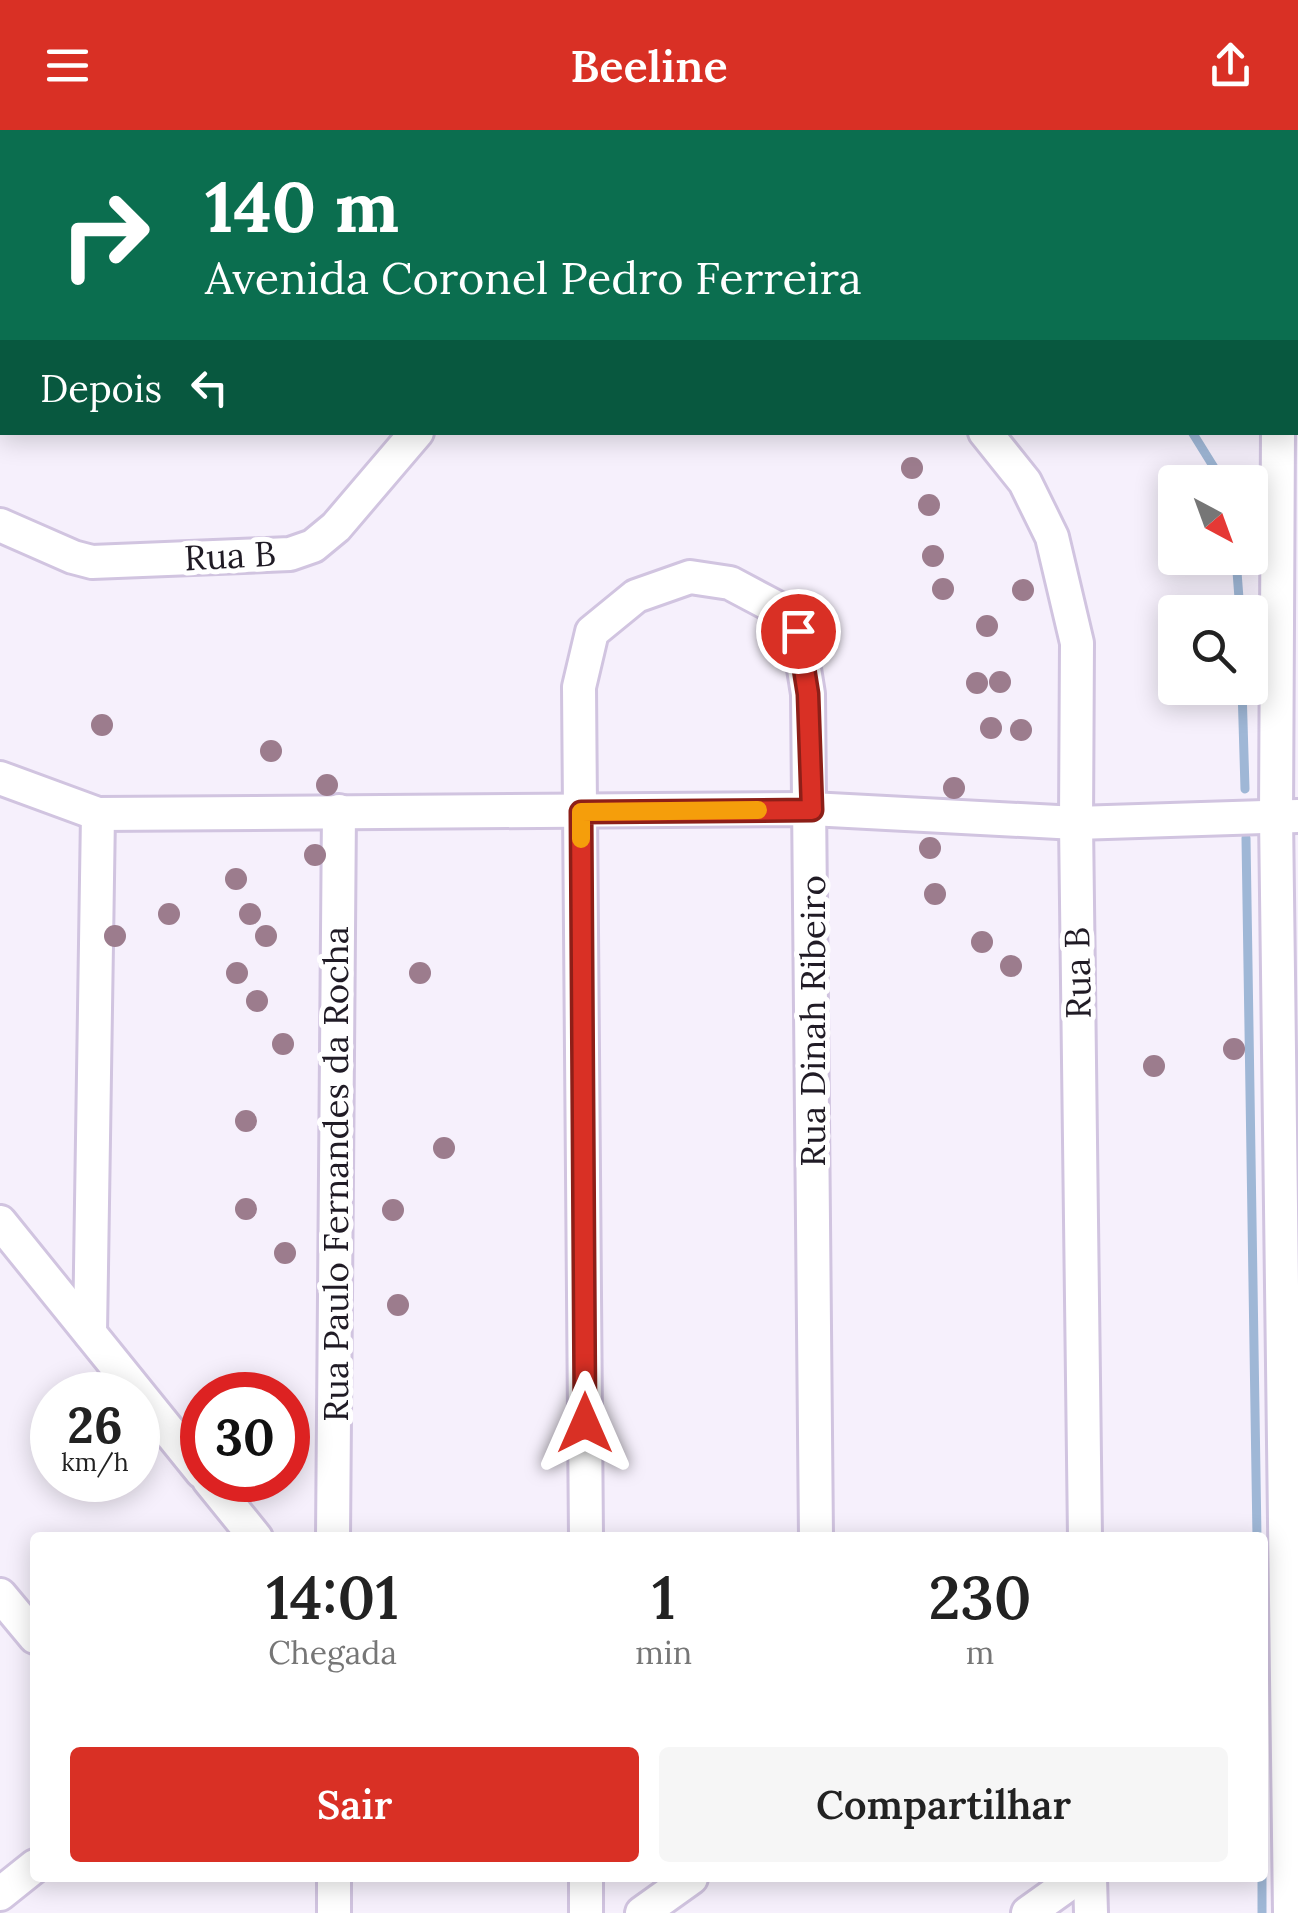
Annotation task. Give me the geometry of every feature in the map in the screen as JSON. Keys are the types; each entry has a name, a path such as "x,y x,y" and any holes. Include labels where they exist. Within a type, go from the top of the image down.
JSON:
{"street":[{"name":"Rua B","path":"0,525 92,562 290,554 314,546 336,527 414,435"},
{"name":"Rua B","path":"986,435 1025,482 1052,537 1077,643 1085,1532"},
{"path":"1278,435 1287,816 1283,1639 1290,1913"},
{"name":"Rua Dinah Ribeiro","path":"581,812 579,688 592,632 636,596 690,577 730,583 777,608 798,631 808,694 816,1532"},
{"path":"0,778 98,814 812,810 1076,824 1287,816"},
{"name":"Rua Paulo Fernandes da Rocha","path":"332,1532 338,811"},
{"path":"581,812 586,1532"},
{"path":"90,1333 98,814"},
{"path":"0,1222 180,1445"},
{"path":"227,1502 251,1532"},
{"path":"0,1595 30,1631"},
{"path":"0,1894 30,1870"},
{"path":"334,1882 334,1913"},
{"path":"586,1882 586,1913"},
{"path":"642,1913 685,1882"},
{"path":"1028,1913 1071,1882"},
{"path":"1090,1882 1091,1913"}],"waterway":[{"path":"1194,435 1212,465"},
{"path":"1237,575 1239,595"},
{"path":"1243,705 1245,789"},
{"path":"1246,838 1257,1532"},
{"path":"1262,1882 1262,1913"}],"slow traffic":[{"path":"581,839 581,812 758,810"}],"route":[{"path":"585,1423 581,812 812,810 808,694 798,631"}]}
